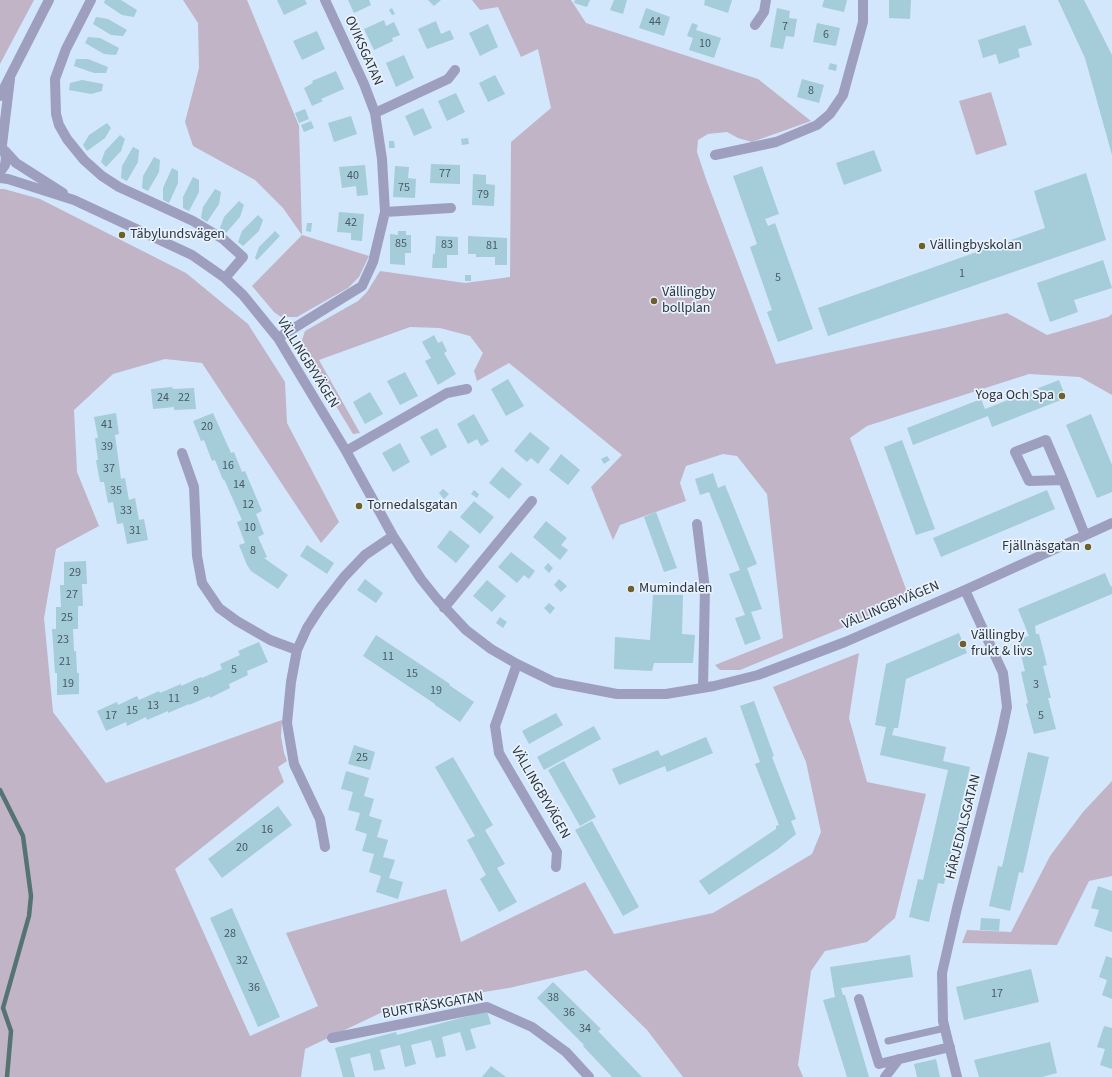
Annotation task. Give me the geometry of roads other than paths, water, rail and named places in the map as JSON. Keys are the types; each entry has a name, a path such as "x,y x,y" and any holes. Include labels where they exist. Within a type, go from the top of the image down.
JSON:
{"street":[{"path":"0,96 48,0"},
{"path":"91,0 66,49 55,79 56,114 59,125 67,139 84,160 102,176 119,187 193,221 223,239 243,257 225,278"},
{"name":"OVIKSGATAN","path":"278,338 362,286 373,262 385,212 382,159 375,113 364,84 325,0"},
{"path":"755,25 764,12 766,0"},
{"path":"715,155 776,142 817,125 830,114 843,95 863,22 864,0"},
{"path":"375,113 448,79 455,70"},
{"path":"0,172 5,164 6,158 2,147 11,72"},
{"name":"VÄLLINGBYVÄGEN","path":"2,147 16,163 74,200"},
{"name":"VÄLLINGBYVÄGEN","path":"0,178 8,179 74,200 192,255 225,278 242,295 278,338 346,452 393,536 421,579 444,608 472,635 491,649 517,664 554,682 617,694 666,694 703,688 758,676 845,642 965,590 1112,523"},
{"path":"385,212 451,208"},
{"path":"346,452 447,393 467,389"},
{"path":"1063,480 1029,480 1015,452 1046,440 1063,480 1085,535"},
{"path":"182,453 194,487 197,556 202,583 219,608 237,621 270,640 297,650"},
{"path":"444,608 532,501"},
{"path":"697,524 705,588 703,688"},
{"path":"325,847 320,819 294,764 287,723 291,682 297,650 307,628 320,608 344,577 365,555 393,536"},
{"name":"HÄRJEDALSGATAN","path":"958,1077 943,1021 942,973 1007,707 1003,673 965,590"},
{"name":"VÄLLINGBYVÄGEN","path":"517,664 495,726 499,753 557,852 556,867"},
{"path":"859,999 879,1064 950,1047"},
{"name":"BURTRÄSKGATAN","path":"332,1038 488,1007 532,1027 566,1052 589,1077"},
{"path":"885,1077 899,1059"}],"lane":[{"path":"888,1041 945,1028"}],"waterway":[{"path":"0,790 23,836 31,896 29,916 3,1008 11,1031 7,1077"}],"place":[{"name":"Täbylundsvägen","path":"122,235"},
{"name":"Vällingbyskolan","path":"922,246"},
{"name":"Vällingby bollplan","path":"654,301"},
{"name":"Yoga Och Spa","path":"1062,396"},
{"name":"Tornedalsgatan","path":"359,506"},
{"name":"Fjällnäsgatan","path":"1088,547"},
{"name":"Mumindalen","path":"631,589"},
{"name":"Vällingby frukt & livs","path":"963,644"}]}
